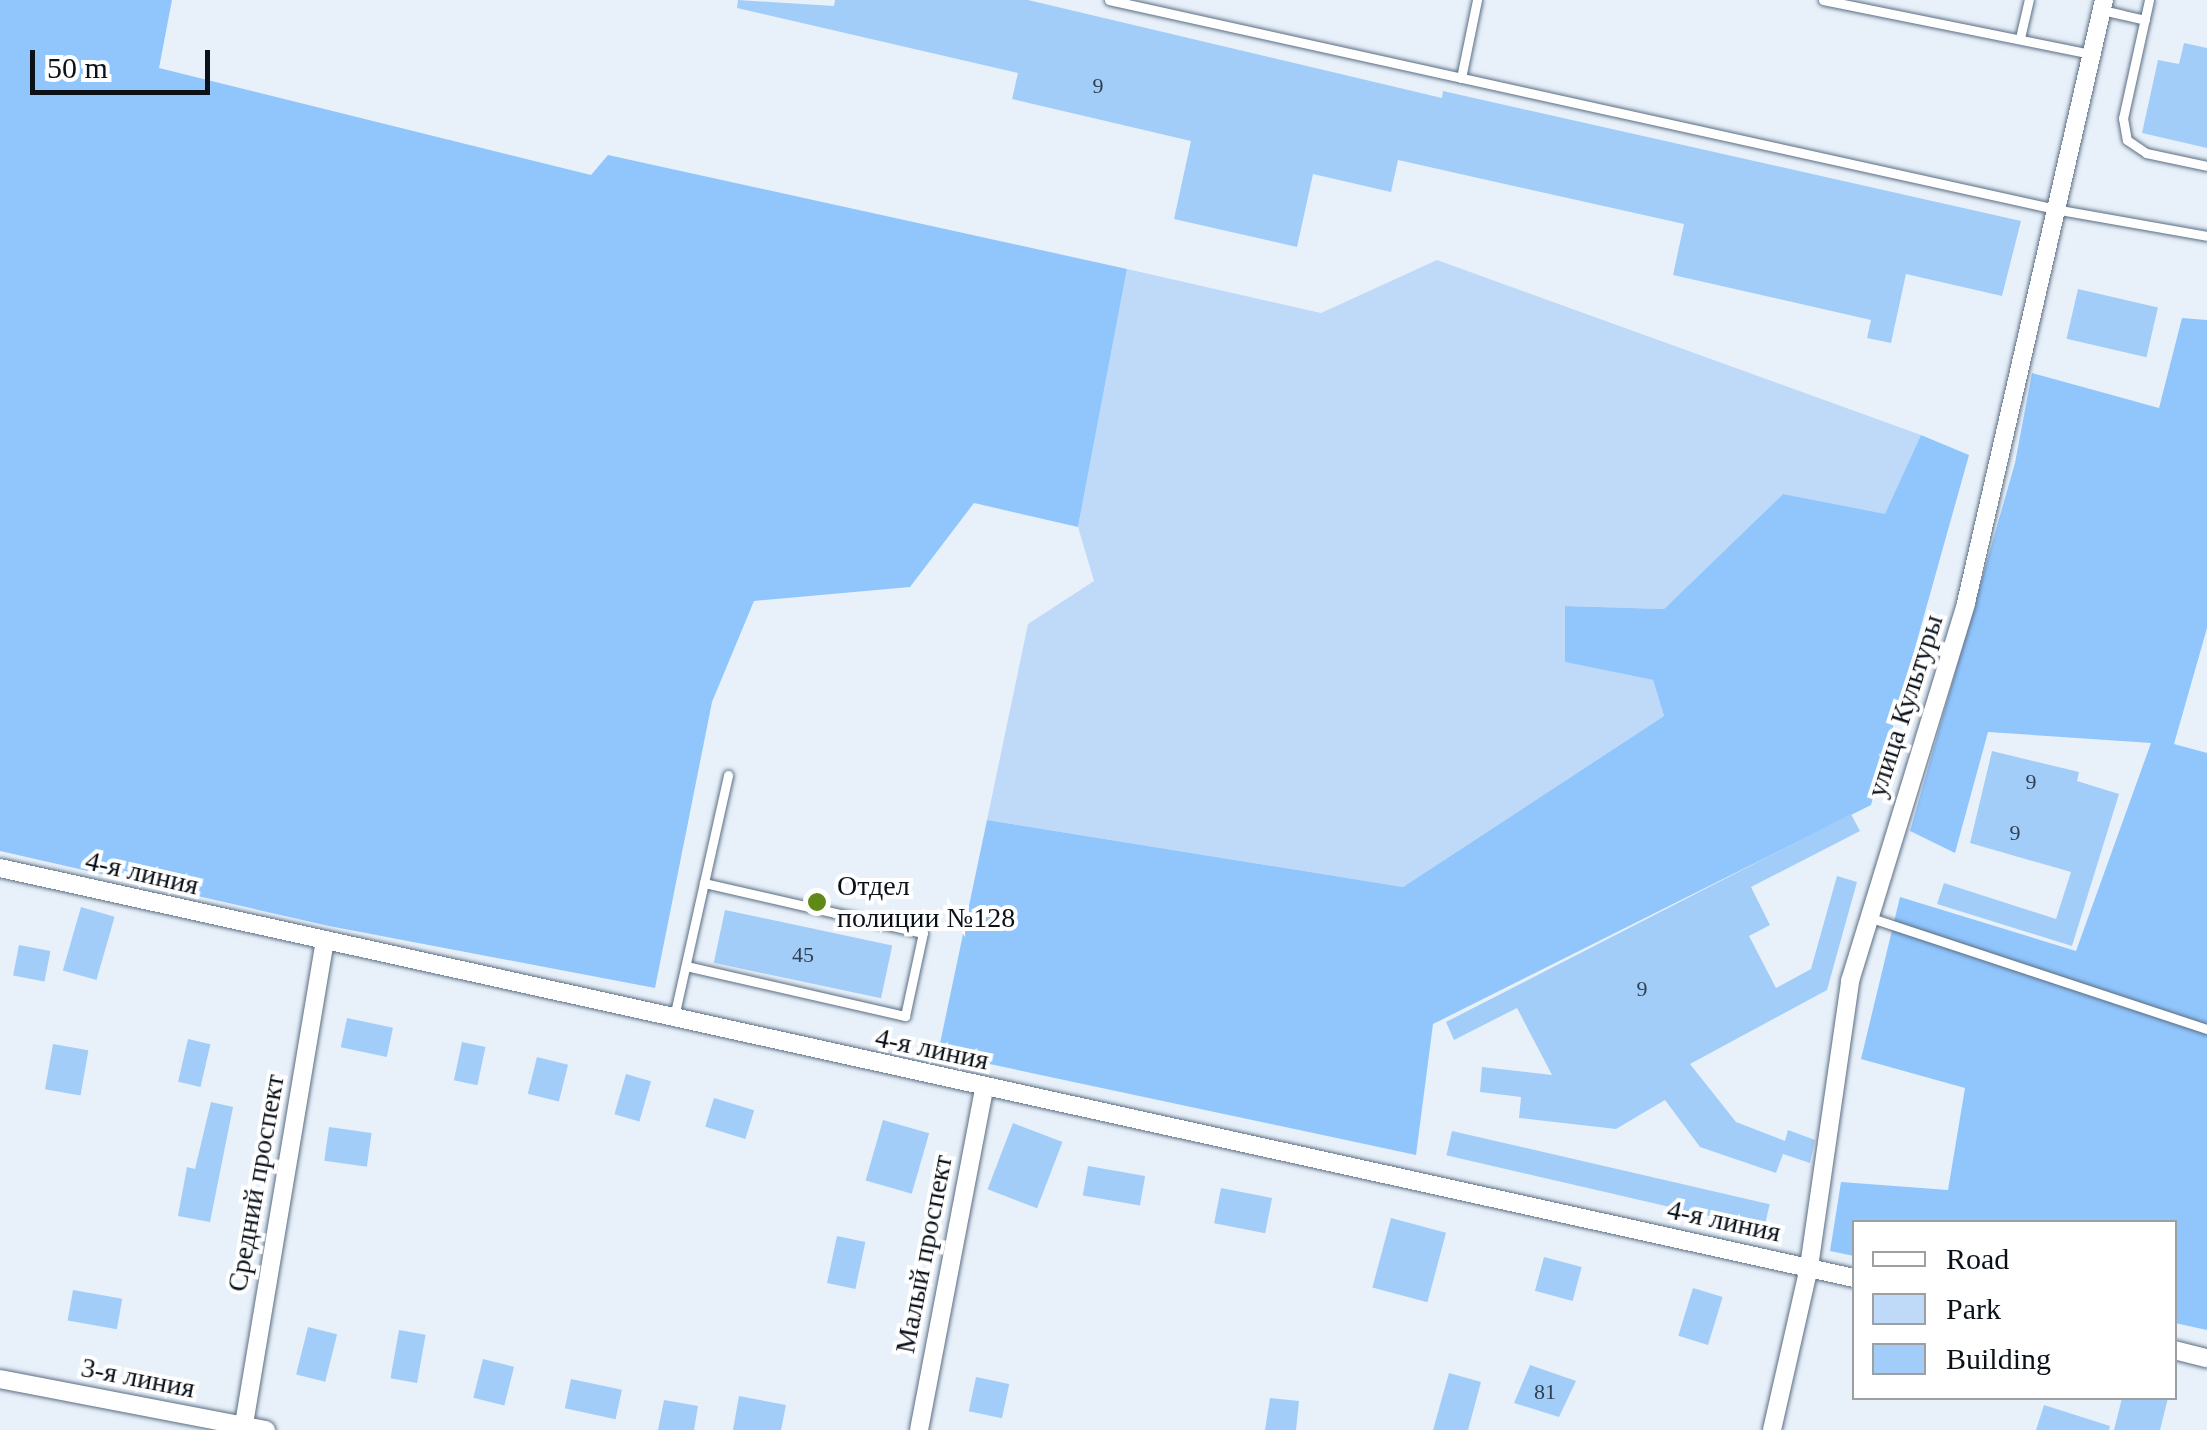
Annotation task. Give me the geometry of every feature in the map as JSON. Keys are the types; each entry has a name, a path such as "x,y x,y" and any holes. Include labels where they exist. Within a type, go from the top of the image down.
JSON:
{"street":[{"name":"улица Культуры","path":"1772,1430 1808,1267 1850,981 1966,602 2060,210 2103,5"},
{"name":"4-я линия","path":"0,868 324,944 1852,1278"},
{"name":"Средний проспект","path":"243,1428 324,944"},
{"name":"Малый проспект","path":"918,1430 984,1088"},
{"path":"2177,1351 2207,1358"},
{"name":"3-я линия","path":"0,1379 266,1430"}],"lane":[{"path":"1109,0 2060,210 2207,236"},
{"path":"1461,78 1477,0"},
{"path":"1823,0 2092,54"},
{"path":"2020,38 2029,0"},
{"path":"2149,0 2124,118 2127,140 2146,152 2207,166"},
{"path":"2103,5 2145,20"},
{"path":"674,1020 728,775"},
{"path":"686,966 905,1016 909,999 923,933 704,884"},
{"path":"1867,917 2207,1030"}],"green space":[{"path":"1437,260 1921,435 1885,515 1783,494 1664,609 1565,606 1566,662 1653,680 1664,716 1403,887 987,820 1028,624 1094,581 1078,527 1127,269 1321,313"}],"shaded area":[{"path":"0,0 172,0 159,68 591,175 608,155 1127,269 1078,527 974,503 910,587 754,601 712,702 655,988 329,926 0,851"},
{"path":"2182,318 2207,320 2207,628 2174,744 2207,753 2207,1330 2177,1323 2177,1220 1852,1220 1852,1256 1830,1251 1841,1182 1948,1190 1965,1088 1861,1059 1900,897 2076,951 2151,743 1988,732 1955,853 1910,831 2015,463 2032,373 2159,408"},
{"path":"1921,435 1969,455 1871,805 1433,1024 1416,1155 938,1053 987,820 1403,887 1664,716 1653,680 1565,662 1565,606 1664,609 1783,494 1885,514"}],"building":[{"path":"738,0 834,6 835,0 1028,0 1442,98 1443,91 2021,221 2002,296 1906,274 1891,343 1867,338 1871,320 1673,275 1684,224 1398,160 1391,192 1313,174 1297,247 1174,219 1191,141 1012,99 1018,73 737,8"},
{"path":"2184,43 2207,48 2207,148 2142,133 2158,60 2179,64"},
{"path":"2078,289 2158,307 2146,357 2067,339"},
{"path":"1992,751 2079,772 2077,781 2119,794 2072,946 1937,904 1944,883 2056,919 2071,872 1970,843"},
{"path":"1851,814 1860,831 1751,887 1770,925 1749,936 1776,988 1811,969 1837,876 1857,882 1827,990 1690,1064 1736,1122 1785,1141 1788,1130 1815,1140 1810,1163 1783,1154 1776,1173 1700,1147 1665,1100 1616,1129 1519,1118 1521,1097 1480,1092 1482,1067 1552,1075 1517,1008 1454,1040 1446,1022"},
{"path":"81,907 115,917 96,980 63,970"},
{"path":"725,910 892,946 881,998 714,963"},
{"path":"19,945 50,951 44,982 13,975"},
{"path":"347,1018 393,1028 387,1057 341,1047"},
{"path":"188,1039 210,1044 201,1087 178,1082"},
{"path":"462,1042 485,1047 477,1085 454,1080"},
{"path":"53,1044 88,1050 80,1096 45,1089"},
{"path":"537,1057 568,1065 559,1102 528,1094"},
{"path":"626,1074 651,1081 639,1122 614,1114"},
{"path":"714,1098 754,1110 745,1139 705,1127"},
{"path":"211,1102 233,1107 210,1222 178,1216 187,1167 195,1169"},
{"path":"883,1120 929,1133 912,1194 866,1181"},
{"path":"1013,1123 1062,1142 1037,1208 988,1189"},
{"path":"329,1127 372,1133 367,1167 324,1161"},
{"path":"1452,1131 1770,1204 1764,1229 1446,1155"},
{"path":"1088,1166 1145,1176 1140,1206 1083,1196"},
{"path":"1221,1188 1272,1198 1265,1233 1214,1223"},
{"path":"1391,1218 1446,1233 1427,1302 1372,1288"},
{"path":"837,1236 865,1242 855,1289 827,1283"},
{"path":"1544,1257 1582,1267 1573,1301 1535,1291"},
{"path":"1693,1288 1723,1297 1708,1345 1678,1336"},
{"path":"73,1290 122,1299 117,1329 68,1321"},
{"path":"308,1327 337,1334 325,1382 296,1375"},
{"path":"399,1330 426,1335 417,1383 390,1378"},
{"path":"483,1359 514,1367 504,1406 473,1398"},
{"path":"1530,1365 1576,1381 1559,1417 1514,1403"},
{"path":"1449,1373 1481,1382 1468,1430 1433,1430"},
{"path":"976,1377 1009,1384 1002,1418 969,1411"},
{"path":"571,1379 622,1390 616,1419 565,1408"},
{"path":"739,1396 786,1405 781,1430 733,1430"},
{"path":"1270,1398 1299,1401 1296,1430 1265,1430"},
{"path":"664,1400 698,1406 694,1430 658,1430"},
{"path":"2122,1400 2168,1400 2160,1430 2114,1430"},
{"path":"2044,1405 2110,1426 2109,1430 2036,1430"}],"place":[{"name":"Отдел полиции №128","path":"817,902"}]}
